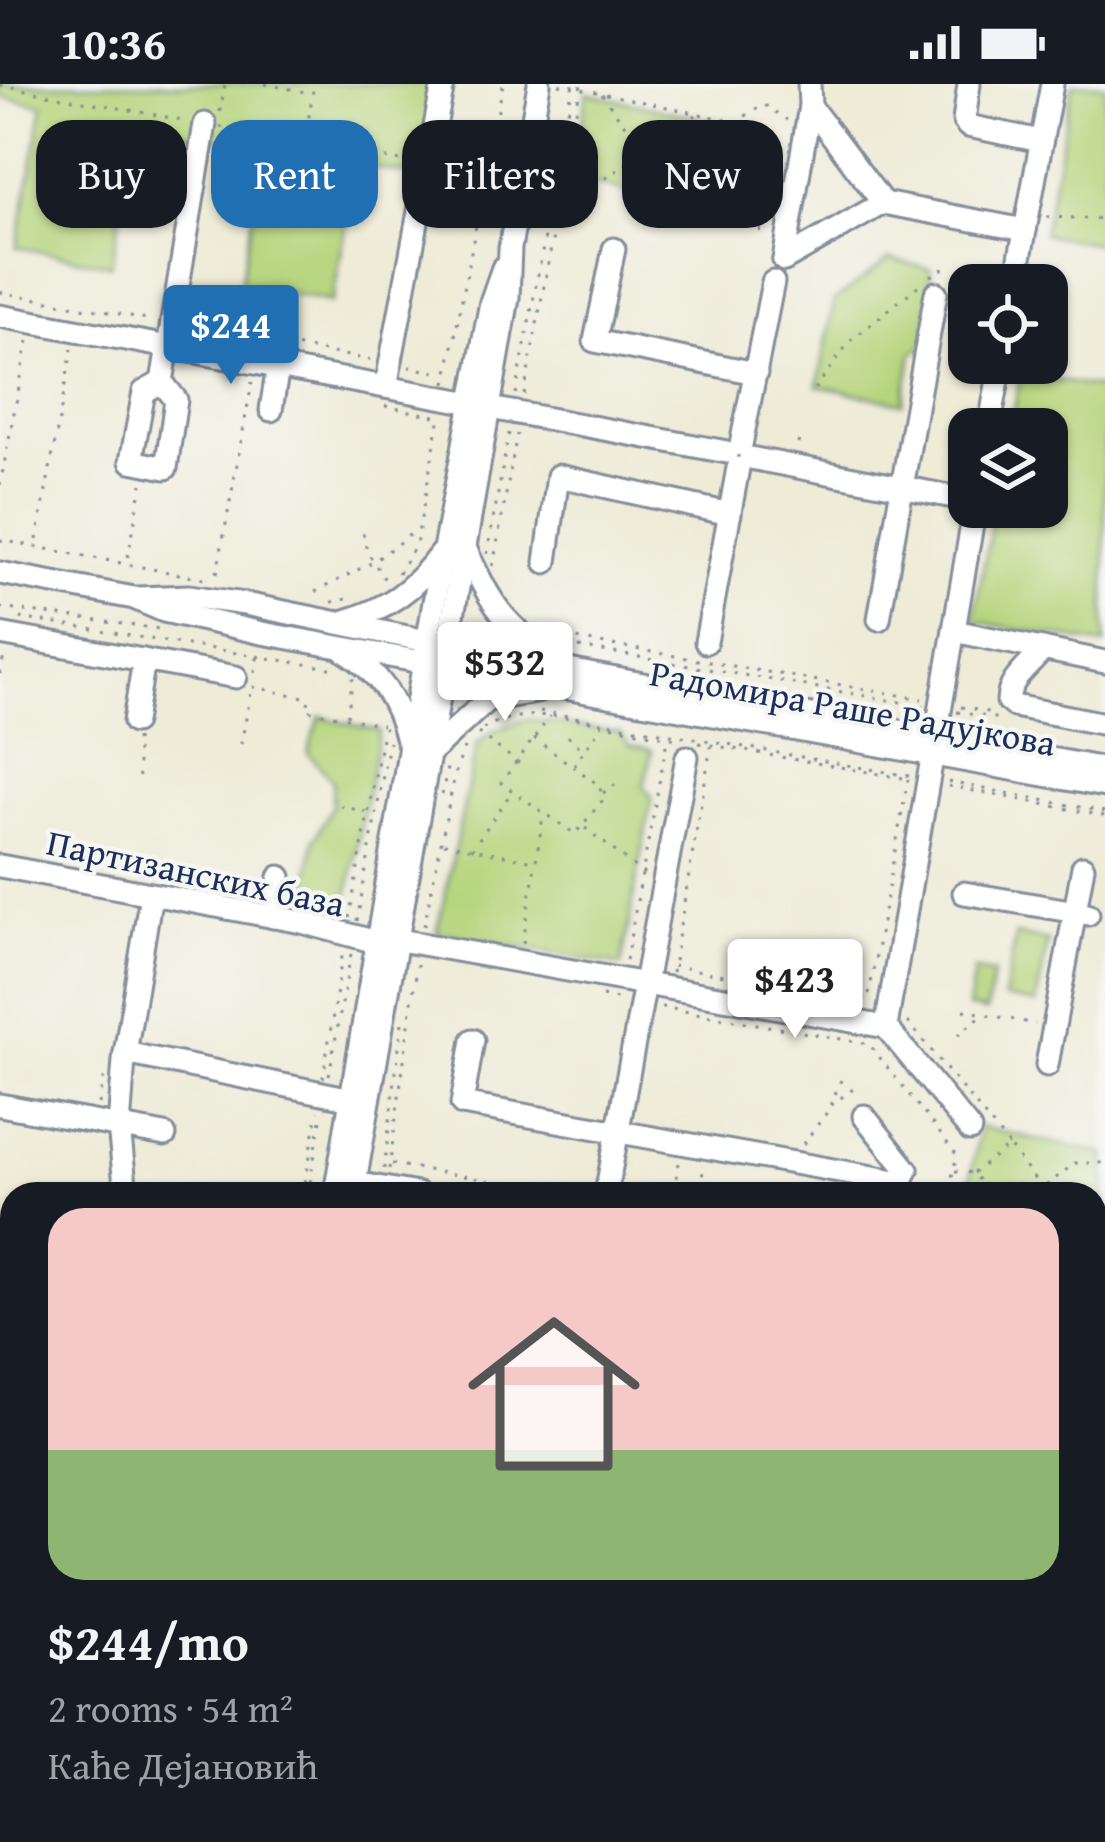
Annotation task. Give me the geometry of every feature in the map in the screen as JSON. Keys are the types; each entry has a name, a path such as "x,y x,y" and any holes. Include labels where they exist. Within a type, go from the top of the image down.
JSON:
{"street":[{"path":"386,387 442,84"},
{"path":"350,1182 400,942 420,750 455,548 499,409 491,302 510,248 539,84"},
{"path":"968,84 964,121 968,126 1042,141"},
{"path":"1023,264 1035,224 1052,84"},
{"path":"807,104 784,260 883,203 1035,224"},
{"path":"807,104 883,203"},
{"path":"161,382 176,400 166,468 131,461 144,392 161,382 211,125"},
{"path":"614,249 595,341 756,373"},
{"path":"706,642 772,282"},
{"path":"879,619 936,293"},
{"path":"0,316 948,496"},
{"path":"271,410 278,367"},
{"path":"545,562 558,476 730,514"},
{"path":"970,1130 894,1022 917,779 932,746 971,528"},
{"path":"342,622 382,609 409,592 455,548"},
{"path":"455,548 507,624 578,682"},
{"path":"0,573 134,598 342,661 364,663 385,685 420,750"},
{"path":"134,598 189,596 342,622 437,654"},
{"path":"954,631 1105,662"},
{"path":"3,639 144,660 244,682"},
{"path":"1043,649 1018,675 1008,701 1105,724"},
{"path":"342,661 437,654"},
{"name":"Радомира Раше Радујкова","path":"437,654 932,746 1105,769"},
{"path":"134,722 144,660"},
{"path":"420,750 476,709 504,695 578,682"},
{"name":"Радомира Раше Радујкова","path":"932,746 1105,787"},
{"path":"608,1182 687,757"},
{"name":"Партизанских база","path":"0,866 273,917 350,937 622,981 644,994 669,990 894,1022"},
{"path":"1047,1065 1082,913 1083,867"},
{"path":"273,917 280,877"},
{"path":"964,893 1082,913"},
{"path":"126,1182 119,1127 125,1053 152,894"},
{"path":"348,1182 352,1099 400,942"},
{"path":"473,1040 462,1103 901,1182 907,1170 864,1116"},
{"path":"125,1053 352,1099"},
{"path":"0,1105 165,1135"}],"path":[{"path":"213,120 225,84"},
{"path":"265,84 313,93"},
{"path":"308,120 314,84"},
{"path":"363,533 388,584 416,545 503,84"},
{"path":"559,84 737,122 763,104 782,119 807,104"},
{"path":"486,560 499,409 573,85"},
{"path":"574,120 580,86"},
{"path":"600,93 622,122"},
{"path":"689,120 698,114"},
{"path":"1035,224 1105,218"},
{"path":"493,563 499,409 551,228"},
{"path":"755,228 782,233"},
{"path":"815,389 850,341 880,313 948,266"},
{"path":"0,292 442,373"},
{"path":"0,485 28,339"},
{"path":"37,540 72,347"},
{"path":"217,573 252,380"},
{"path":"128,556 146,464"},
{"path":"315,592 374,562 412,533"},
{"path":"0,540 212,580"},
{"path":"305,598 329,602"},
{"path":"0,608 176,632"},
{"path":"0,615 342,661"},
{"path":"543,633 940,703"},
{"path":"0,674 3,639"},
{"path":"547,639 911,704"},
{"path":"249,645 342,661"},
{"path":"241,744 244,682 258,653"},
{"path":"347,718 353,676 365,685"},
{"path":"244,682 309,698 307,710 384,726"},
{"path":"476,709 487,720 517,711 544,711 1105,812"},
{"path":"308,1182 383,716"},
{"path":"533,738 600,786 602,801 575,834 501,783 518,762 533,738 550,716"},
{"path":"134,722 140,778"},
{"path":"572,766 602,725"},
{"path":"350,937 392,728"},
{"path":"477,732 518,762"},
{"path":"568,736 584,751"},
{"path":"596,995 619,999 668,738"},
{"path":"669,990 712,745"},
{"path":"649,765 662,768"},
{"path":"674,966 868,1000 917,779"},
{"path":"603,793 620,781"},
{"path":"472,849 512,792"},
{"path":"340,806 369,813"},
{"path":"520,962 544,814"},
{"path":"583,827 644,874"},
{"path":"441,843 536,861"},
{"path":"400,942 390,1164 497,1182"},
{"path":"644,994 869,1043 957,1155 951,1182"},
{"path":"964,1010 1054,1027"},
{"path":"958,1036 984,1014"},
{"path":"894,1022 936,1054 1037,1182"},
{"path":"799,1163 804,1140 830,1106 841,1080"},
{"path":"830,1106 856,1087"},
{"path":"674,1182 682,1143"},
{"path":"974,1174 1009,1146"},
{"path":"701,1182 707,1147"},
{"path":"1054,1182 1076,1163 1105,1163"},
{"path":"953,1171 974,1174 980,1182"}],"green space":[{"path":"0,84 436,84 429,120 402,120 402,173 378,169 378,120 211,120 211,138 187,133 187,120 40,120 43,105 0,97"},
{"path":"1073,84 1105,84 1105,245 1043,234"},
{"path":"587,93 710,120 622,120 622,190 598,185 598,120 583,120"},
{"path":"36,143 36,228 118,228 111,265 17,247"},
{"path":"250,228 346,228 332,302 240,285"},
{"path":"889,259 931,269 924,345 913,353 903,403 818,386 834,301"},
{"path":"1068,382 1105,389 1105,645 973,621 991,528 1068,528 1068,408 1014,408 1019,384"},
{"path":"320,717 379,731 345,911 305,899 314,840 332,806 333,781 308,753"},
{"path":"527,719 621,733 629,745 652,750 644,786 652,797 621,966 437,932 477,744 492,732"},
{"path":"1016,935 1048,941 1036,1004 1004,998"},
{"path":"974,971 993,974 986,1012 968,1008"},
{"path":"980,1127 1105,1154 1105,1182 969,1182"}]}
